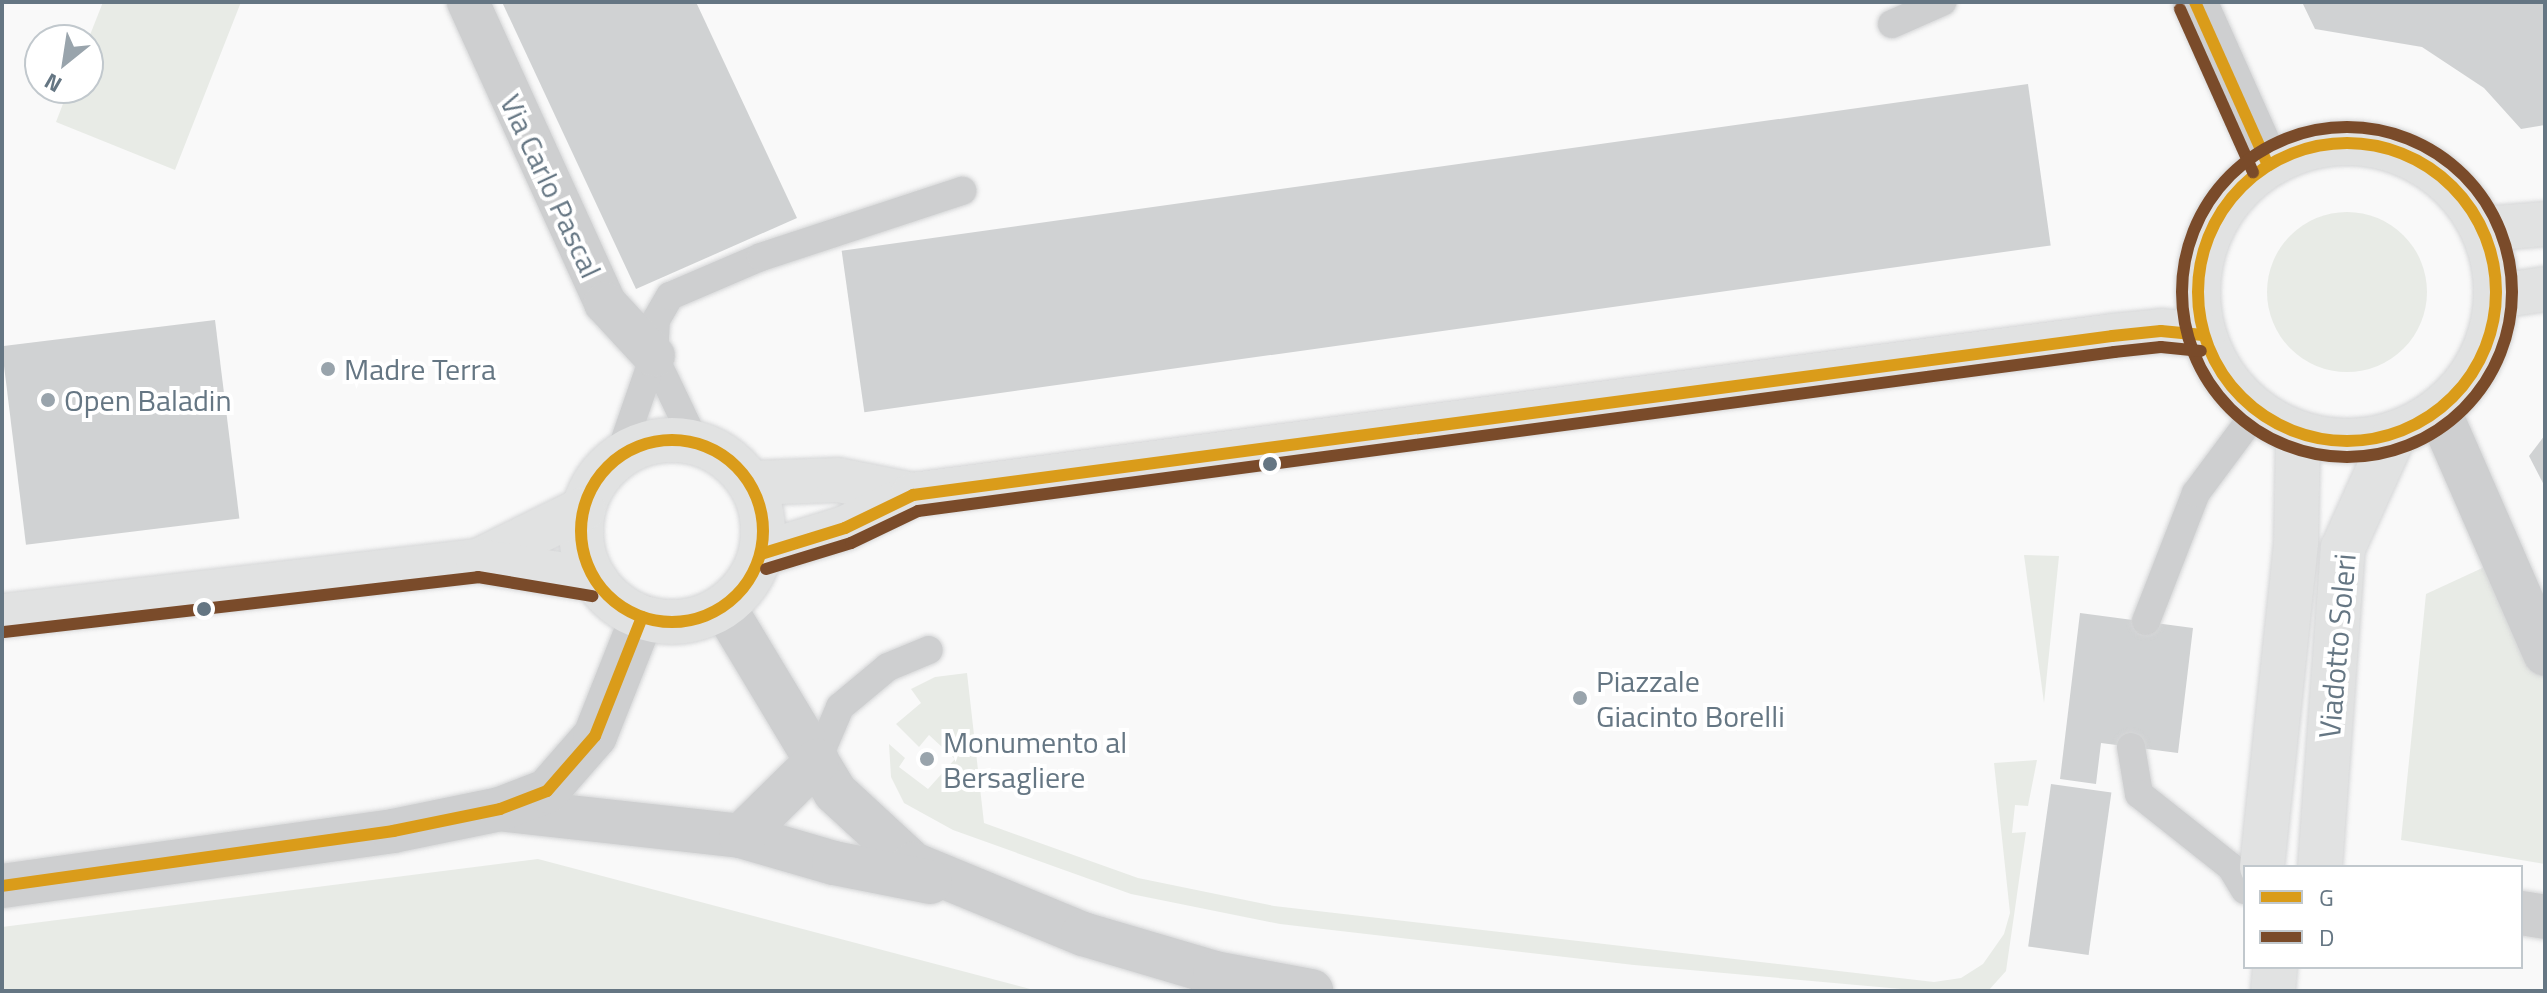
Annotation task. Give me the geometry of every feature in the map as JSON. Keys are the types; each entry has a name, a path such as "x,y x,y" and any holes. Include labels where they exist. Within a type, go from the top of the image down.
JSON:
{"main road":[{"path":"2334,144 2390,149 2428,166 2460,194 2483,229 2494,262 2498,296 2490,340 2470,380 2439,411 2394,435 2344,442 2298,434 2257,411 2224,378 2203,335 2197,287 2207,239 2231,197 2268,165 2306,148 2334,144"},
{"path":"2483,229 2545,224"},
{"path":"2498,296 2545,289"},
{"path":"761,554 845,528 913,495 2112,336 2161,331 2203,335"},
{"name":"Viadotto Soleri","path":"2262,865 2296,542 2298,434"},
{"name":"Viadotto Soleri","path":"2318,865 2343,548 2394,435"},
{"path":"656,441 695,442 736,464 751,483 762,518 761,554 746,584 724,607 684,621 642,617 607,596 595,580 580,533 583,509 591,488 620,454 656,441"},
{"path":"751,483 838,480 913,495"},
{"path":"478,561 583,509"},
{"path":"2,616 478,561 595,580"},
{"path":"2272,779 2317,865"},
{"path":"2273,991 2275,969"}],"street":[{"name":"Via Carlo Pascal","path":"468,2 605,303 654,356"},
{"path":"2195,2 2268,165"},
{"path":"2439,411 2545,654"},
{"path":"724,607 835,792 872,831 913,864 1083,934 1215,973 1311,991"},
{"path":"2,886 393,831 500,809 547,791 573,766 595,736 642,617"},
{"path":"741,836 817,761"},
{"path":"500,809 741,836 834,863 965,888"},
{"path":"2523,913 2545,917"}],"lane":[{"path":"1892,24 1942,2"},
{"path":"620,454 654,356 656,320 670,296 761,257 962,191"},
{"path":"654,356 695,442"},
{"path":"2146,621 2196,493 2257,411"},
{"path":"817,761 840,707 888,667 929,650"},
{"path":"2131,747 2139,794 2231,867 2243,887"}],"shaded area":[{"path":"103,2 241,2 175,170 56,122 63,104 104,104 104,24 94,24"},
{"path":"2347,212 2378,218 2404,235 2421,261 2427,292 2421,323 2404,349 2378,366 2347,372 2316,366 2290,349 2273,323 2267,292 2273,261 2290,235 2316,218"},
{"path":"2024,555 2059,556 2044,703"},
{"path":"2491,564 2545,680 2545,864 2401,840 2426,594"},
{"path":"967,673 984,823 1138,878 1274,906 1934,982 1961,978 1983,964 2004,934 2010,913 1994,763 2037,760 2028,806 2015,805 2012,833 2026,832 2006,971 1988,991 1924,991 1634,965 1280,924 1131,894 953,830 904,803 891,777 889,744 905,758 899,767 928,789 955,759 929,735 919,747 896,724 921,703 911,689 935,677"},
{"path":"538,859 1038,991 2,991 2,927"}],"building":[{"path":"502,2 696,2 797,218 636,289"},
{"path":"2302,2 2545,2 2545,125 2521,129 2484,88 2422,47 2315,29"},
{"path":"2028,84 2051,245 864,412 842,251"},
{"path":"215,320 239,519 26,545 2,346"},
{"path":"2545,435 2545,487 2529,456"},
{"path":"2080,613 2193,628 2178,753 2101,743 2096,784 2060,779"},
{"path":"2051,784 2111,792 2089,955 2028,946"}],"transit line":[{"name":"G","path":"2195,2 2268,165"},
{"name":"D","path":"2180,9 2253,172"},
{"name":"D","path":"2347,127 2379,130 2410,140 2439,155 2464,175 2484,200 2499,229 2509,260 2512,292 2509,324 2499,355 2484,384 2464,409 2439,429 2410,444 2379,454 2347,457 2315,454 2284,444 2255,429 2230,409 2210,384 2195,355 2185,324 2182,292 2185,260 2195,229 2210,200 2230,175 2255,155 2284,140 2315,130 2347,127"},
{"name":"G","path":"2347,143 2376,146 2404,155 2430,168 2452,187 2471,209 2484,235 2493,263 2496,292 2493,321 2484,349 2471,375 2452,397 2430,416 2404,429 2376,438 2347,441 2318,438 2290,429 2264,416 2242,397 2223,375 2210,349 2201,321 2198,292 2201,263 2210,235 2223,209 2242,187 2264,168 2290,155 2318,146 2347,143"},
{"name":"G","path":"761,554 845,528 913,495 2112,336 2161,331 2203,335"},
{"name":"D","path":"766,569 851,543 918,511 2114,352 2161,347 2201,351"},
{"name":"G","path":"672,440 707,447 723,455 736,467 748,480 756,496 763,531 756,566 748,582 736,595 723,607 707,615 672,622 637,615 621,607 608,595 596,582 588,566 581,531 588,496 596,480 608,467 621,455 637,447 672,440"},
{"name":"D","path":"4,632 478,577 592,596"},
{"name":"G","path":"2,886 393,831 500,809 547,791 595,736 642,617"}],"place":[{"name":"Madre Terra","path":"328,369"},
{"name":"Open Baladin","path":"48,400"},
{"name":"Piazzale Giacinto Borelli","path":"1580,698"},
{"name":"Monumento al Bersagliere","path":"927,759"}]}
